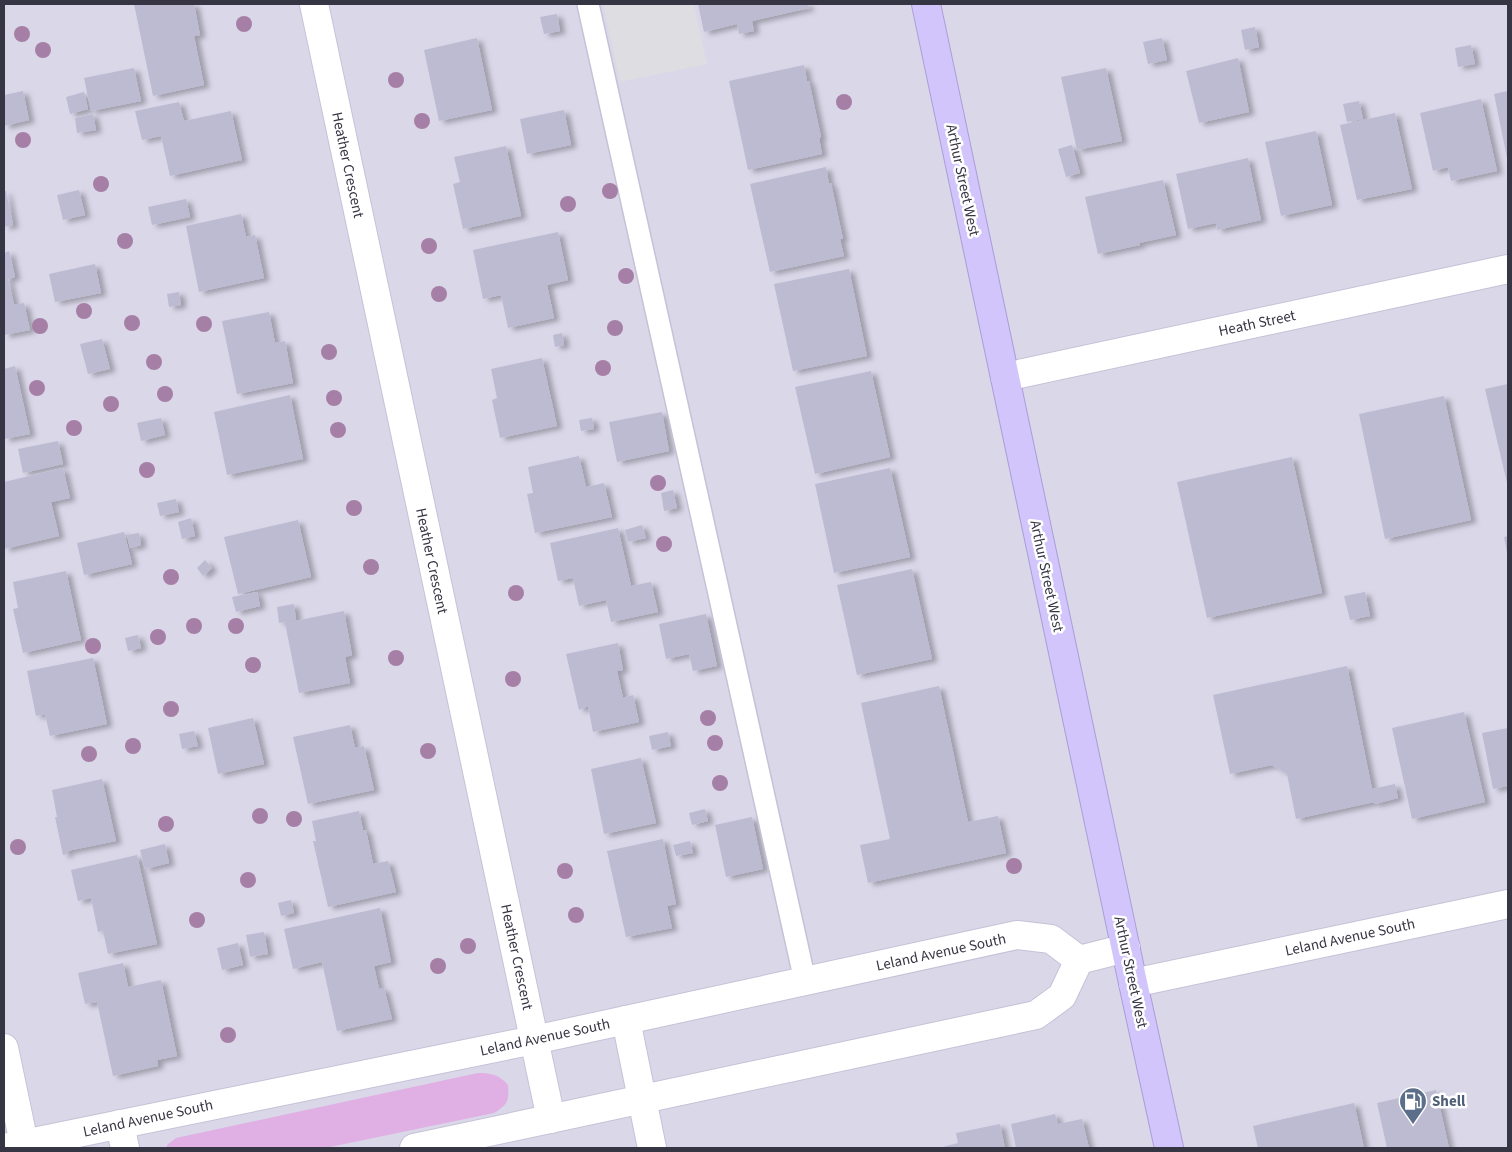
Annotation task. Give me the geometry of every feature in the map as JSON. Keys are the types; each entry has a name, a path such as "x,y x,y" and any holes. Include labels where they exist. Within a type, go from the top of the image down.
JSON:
{"main road":[{"name":"Arthur Street West","path":"926,4 1133,983 1170,1148"}],"street":[{"name":"Heather Crescent","path":"314,4 551,1119"},
{"name":"Heath Street","path":"1005,377 1508,269"},
{"name":"Leland Avenue South","path":"1133,983 1508,904"},
{"name":"Leland Avenue South","path":"18,1147 123,1136 534,1040 1017,935 1051,939 1079,960"},
{"path":"414,1148 1036,1015 1062,996 1079,960 1126,948"},
{"path":"626,1020 652,1148"},
{"path":"4,1048 18,1147"}],"lane":[{"path":"588,4 805,981"}],"shaded area":[{"path":"4,4 1508,4 1508,1148 4,1148"},
{"path":"603,4 694,4 707,64 620,82"},
{"path":"478,1073 495,1075 508,1085 507,1102 494,1113 325,1148 167,1148 167,1145 176,1138"}],"building":[{"path":"134,4 194,4 200,35 194,36 204,85 153,96"},
{"path":"698,4 808,4 809,8 752,21 754,31 739,34 737,24 704,32"},
{"path":"557,14 560,31 544,34 540,17"},
{"path":"1255,27 1259,47 1245,50 1241,30"},
{"path":"477,38 492,110 439,121 424,50"},
{"path":"1162,38 1167,60 1148,64 1143,42"},
{"path":"1471,45 1475,64 1458,67 1455,48"},
{"path":"1238,58 1249,112 1199,123 1186,71"},
{"path":"804,65 821,137 819,138 822,154 748,170 729,81"},
{"path":"134,68 141,101 91,111 84,78"},
{"path":"1106,68 1122,141 1077,150 1061,77"},
{"path":"23,91 29,120 4,126 4,95"},
{"path":"1508,91 1508,158 1507,158 1494,94"},
{"path":"84,92 88,109 70,114 66,97"},
{"path":"1481,99 1497,171 1451,181 1448,167 1433,171 1420,113"},
{"path":"1359,101 1363,119 1347,122 1343,104"},
{"path":"179,102 184,121 231,111 242,160 170,176 161,136 142,140 135,111"},
{"path":"564,110 571,145 527,154 520,119"},
{"path":"1395,113 1412,189 1357,200 1340,125"},
{"path":"93,114 96,130 77,133 75,118"},
{"path":"1316,131 1332,205 1281,216 1265,142"},
{"path":"1072,145 1080,173 1066,177 1058,149"},
{"path":"506,146 521,216 463,229 453,184 460,182 454,157"},
{"path":"1248,158 1261,220 1217,230 1216,223 1188,229 1176,174"},
{"path":"826,167 843,239 840,239 844,256 770,272 750,184"},
{"path":"1163,180 1176,235 1098,254 1085,197"},
{"path":"79,190 85,215 63,220 57,195"},
{"path":"4,191 6,191 13,225 4,227"},
{"path":"186,199 190,217 152,225 148,207"},
{"path":"241,214 246,237 255,235 264,278 199,292 186,226"},
{"path":"558,232 568,280 547,285 554,318 508,328 501,295 483,299 473,250"},
{"path":"9,251 15,277 8,279 14,305 24,303 30,330 4,335 4,253"},
{"path":"95,264 101,293 55,302 49,274"},
{"path":"849,269 867,356 793,371 774,284"},
{"path":"179,292 181,305 169,307 167,294"},
{"path":"269,312 275,343 285,341 293,383 237,394 222,321"},
{"path":"562,333 564,345 555,347 553,335"},
{"path":"102,339 110,369 88,374 80,344"},
{"path":"542,358 557,426 500,438 492,400 497,398 491,369"},
{"path":"15,366 30,434 4,439 4,369"},
{"path":"871,371 890,457 815,474 795,387"},
{"path":"1508,384 1508,483 1507,483 1485,389"},
{"path":"290,395 303,459 227,475 214,412"},
{"path":"1444,396 1471,520 1385,539 1359,414"},
{"path":"662,412 669,451 617,462 609,422"},
{"path":"161,418 165,435 141,441 137,423"},
{"path":"592,418 594,429 581,431 579,420"},
{"path":"58,441 63,464 23,473 18,449"},
{"path":"579,456 586,487 604,483 612,517 535,533 527,494 533,493 528,467"},
{"path":"1292,457 1322,593 1207,618 1177,482"},
{"path":"63,468 70,498 51,502 59,536 4,549 4,482"},
{"path":"890,468 910,557 834,573 815,484"},
{"path":"673,490 677,508 664,511 661,493"},
{"path":"176,499 179,512 160,516 157,503"},
{"path":"191,518 195,536 182,539 178,522"},
{"path":"298,520 311,577 238,594 224,537"},
{"path":"642,525 646,538 628,542 625,530"},
{"path":"618,528 631,586 651,582 658,612 611,622 606,600 579,606 573,578 558,581 550,543"},
{"path":"124,532 132,564 84,575 77,543"},
{"path":"139,533 141,545 130,548 127,535"},
{"path":"1508,536 1508,553 1507,553 1504,537"},
{"path":"205,560 212,568 203,576 197,568"},
{"path":"912,569 932,659 857,675 837,585"},
{"path":"66,571 81,640 23,653 13,609 18,608 13,582"},
{"path":"257,592 260,606 236,612 232,597"},
{"path":"1365,592 1370,616 1350,620 1344,596"},
{"path":"294,604 296,620 279,623 277,607"},
{"path":"344,611 352,655 345,657 350,683 299,693 285,623"},
{"path":"706,614 717,666 693,671 689,654 666,659 659,624"},
{"path":"138,635 141,648 128,651 125,638"},
{"path":"618,643 623,670 617,671 623,698 633,695 639,722 593,732 588,706 579,710 566,654"},
{"path":"93,658 107,724 50,736 45,714 36,716 27,671"},
{"path":"1347,666 1372,789 1395,784 1398,798 1296,819 1287,774 1272,765 1230,774 1213,695"},
{"path":"939,686 968,822 998,816 1006,853 868,883 860,845 890,839 861,703"},
{"path":"1464,712 1485,802 1412,819 1392,728"},
{"path":"253,718 264,764 218,774 208,728"},
{"path":"350,725 355,748 364,746 374,790 308,804 293,737"},
{"path":"1508,728 1508,786 1493,789 1482,733"},
{"path":"194,731 198,746 182,749 179,734"},
{"path":"668,732 671,746 652,750 649,736"},
{"path":"641,758 656,823 604,834 591,769"},
{"path":"102,779 116,841 67,851 68,854 63,855 55,817 57,817 52,790"},
{"path":"705,809 708,821 692,825 689,813"},
{"path":"359,811 363,830 366,830 373,864 388,861 396,892 328,907 313,841 316,841 312,821"},
{"path":"752,817 763,869 726,877 715,825"},
{"path":"663,839 676,904 667,906 672,928 626,937 607,851"},
{"path":"690,841 693,853 676,856 673,845"},
{"path":"165,844 169,863 145,869 140,850"},
{"path":"137,855 157,944 108,954 103,931 98,932 91,898 78,901 71,870"},
{"path":"291,900 294,913 281,916 278,903"},
{"path":"380,908 391,962 374,966 379,989 384,988 392,1019 337,1031 322,962 293,969 284,929"},
{"path":"264,932 268,954 250,957 246,935"},
{"path":"238,943 243,965 222,970 217,948"},
{"path":"123,963 128,987 161,980 177,1056 157,1060 158,1066 113,1076 97,1002 85,1004 78,973"},
{"name":"Shell","path":"1436,1090 1449,1148 1387,1148 1377,1103"},
{"path":"1354,1103 1364,1148 1258,1148 1253,1126"},
{"path":"1055,1114 1058,1124 1082,1119 1089,1148 1016,1148 1011,1124"},
{"path":"1000,1124 1005,1148 939,1148 958,1143 956,1133"}],"place":[{"name":"Shell","path":"1413,1125"}]}
